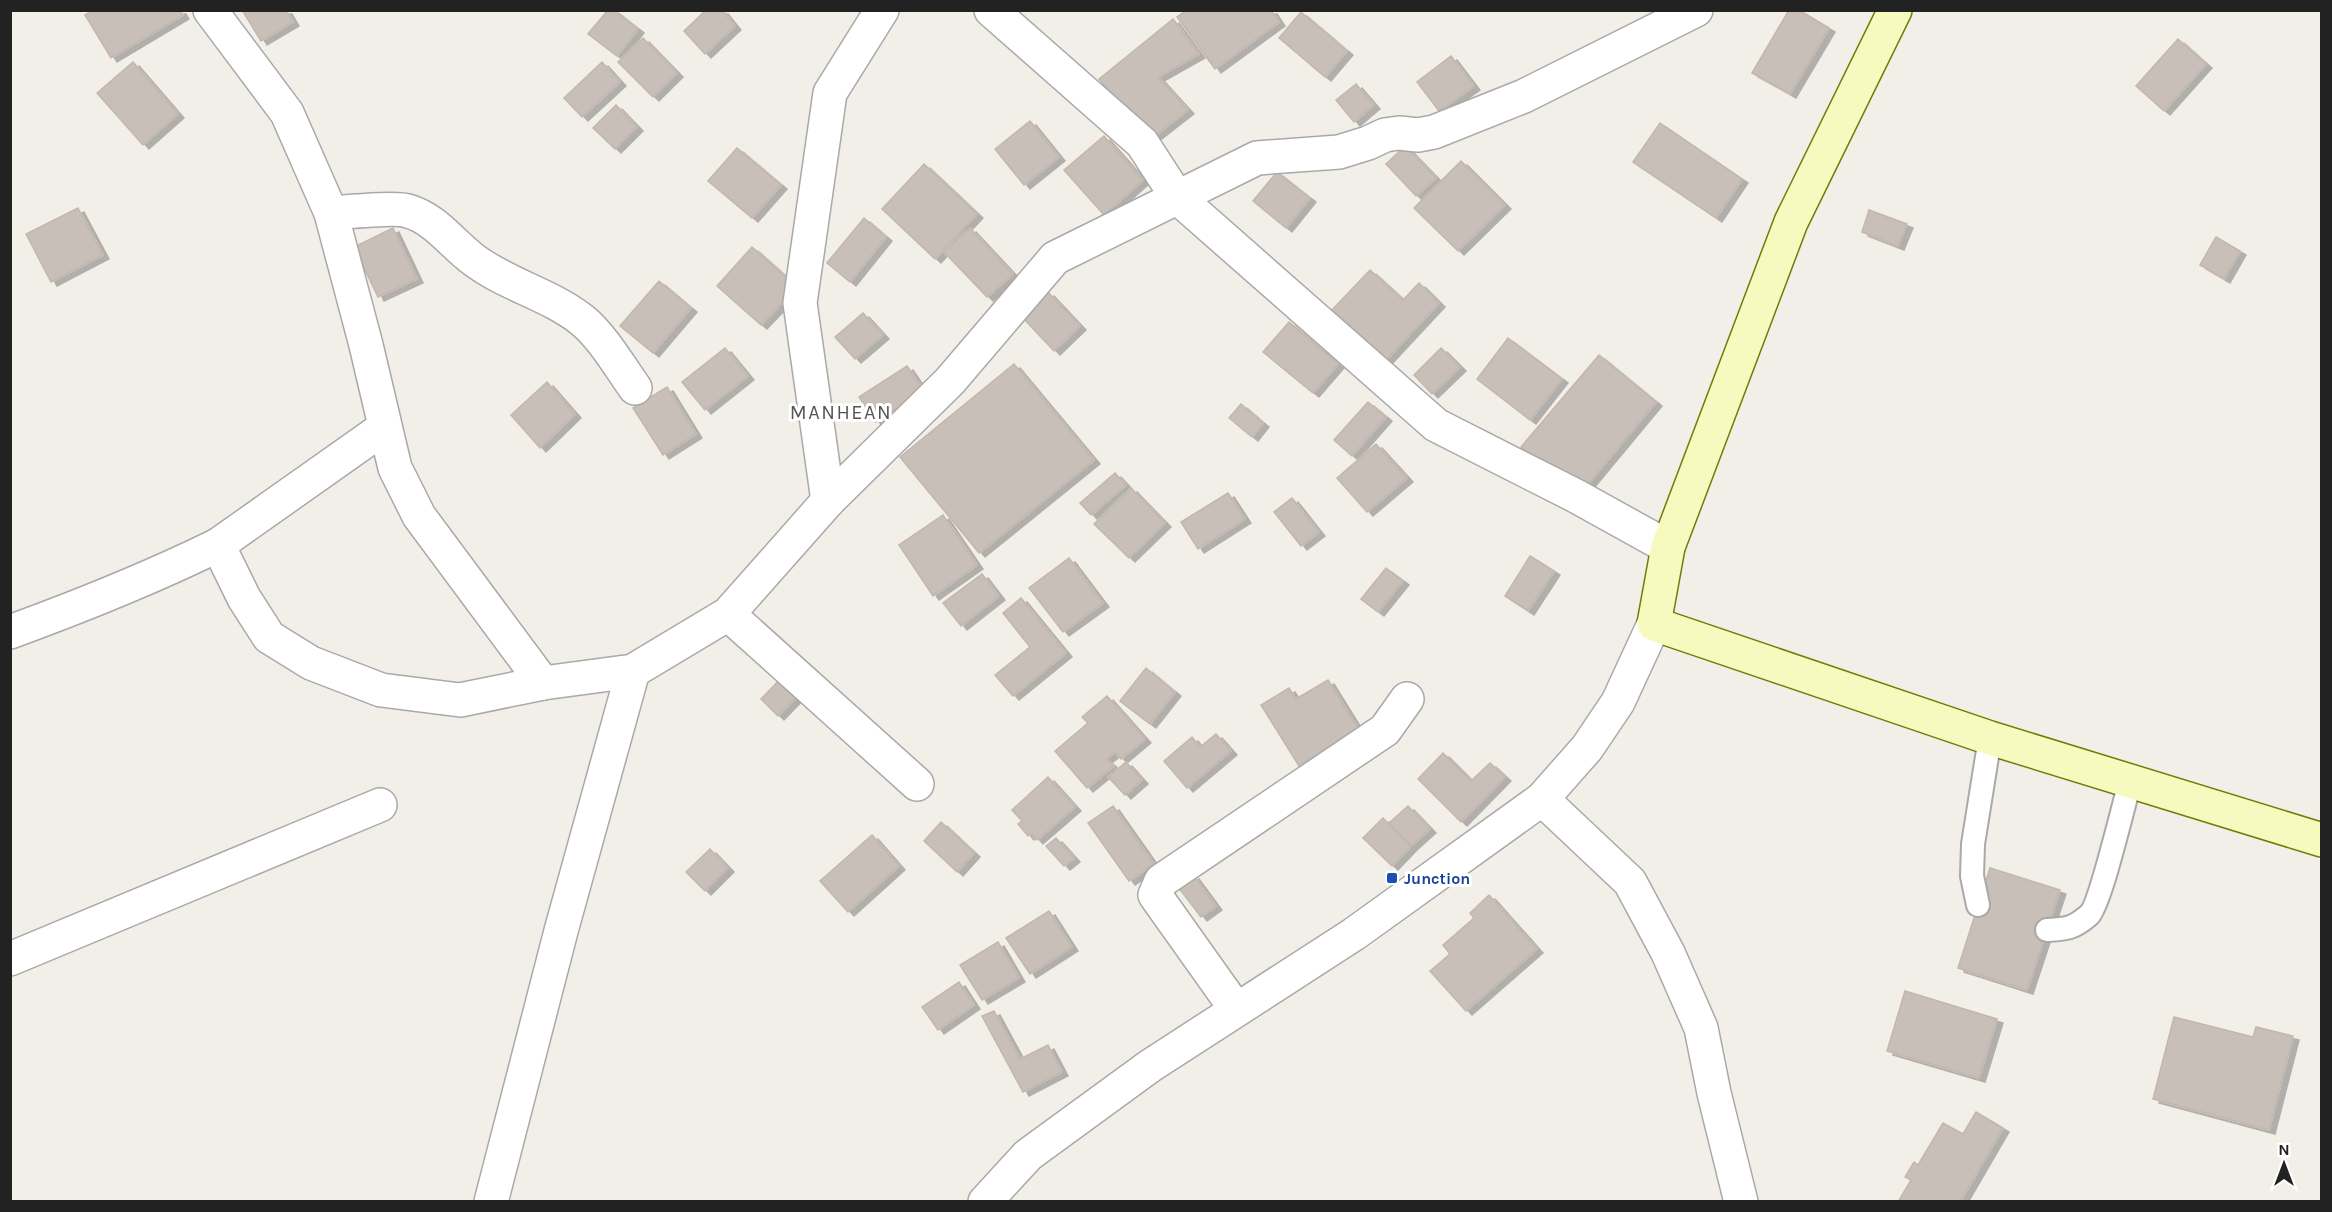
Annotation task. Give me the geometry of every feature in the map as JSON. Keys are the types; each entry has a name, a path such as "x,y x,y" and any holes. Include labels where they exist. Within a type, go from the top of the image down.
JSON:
{"street":[{"path":"210,10 287,112 331,213 366,345 395,468 419,516 543,683"},
{"path":"828,501 800,303 830,93 882,10"},
{"path":"991,10 1142,143 1178,197 1436,425 1576,496 1668,547"},
{"path":"218,545 244,598 269,637 311,663 381,690 460,700 543,683 633,671 728,614 828,501 950,381 1055,258 1257,158 1339,152 1385,135 1400,133 1418,135 1434,132 1524,96 1696,10"},
{"path":"985,1202 1028,1155 1150,1066 1354,934 1542,799 1587,748 1618,702 1654,624 1668,547 1791,222 1895,10"},
{"path":"331,213 407,210 426,219 472,259 500,278 570,311 584,322 635,388"},
{"path":"10,632 170,569 218,545 385,427"},
{"path":"728,614 917,784"},
{"path":"1654,624 1990,738 2322,840"},
{"path":"491,1202 561,931 633,671"},
{"path":"1236,1009 1155,895 1161,881 1385,730 1407,699"},
{"path":"1542,799 1630,882 1668,952 1701,1028 1714,1093 1741,1202"},
{"path":"10,959 380,805"}],"lane":[{"path":"1978,905 1972,876 1972,844 1990,738"},
{"path":"2047,930 2070,929 2091,913 2130,782"}],"building":[{"path":"93,10 180,10 183,15 111,58 85,15"},
{"path":"242,10 286,10 293,22 261,41"},
{"path":"608,10 614,10 638,29 617,56 588,34"},
{"path":"706,10 722,10 735,26 705,54 684,31"},
{"path":"1187,10 1271,10 1279,22 1215,69 1177,17"},
{"path":"1789,10 1799,10 1829,28 1790,94 1752,73"},
{"path":"1301,12 1347,51 1325,77 1279,38"},
{"path":"1173,19 1199,54 1158,77 1188,110 1148,141 1099,79"},
{"path":"643,38 677,73 653,97 618,62"},
{"path":"2178,39 2206,64 2164,111 2136,86"},
{"path":"1451,56 1474,86 1439,111 1417,82"},
{"path":"133,62 178,114 143,145 97,93"},
{"path":"602,62 620,82 582,117 564,98"},
{"path":"1356,84 1374,105 1354,122 1336,100"},
{"path":"616,105 637,127 615,149 593,128"},
{"path":"1030,121 1059,157 1024,185 995,149"},
{"path":"1660,123 1742,179 1716,218 1633,162"},
{"path":"1104,136 1143,180 1104,215 1064,170"},
{"path":"1405,146 1436,178 1416,196 1386,164"},
{"path":"737,148 781,185 752,218 708,181"},
{"path":"1461,161 1505,205 1458,251 1414,208"},
{"path":"924,164 977,214 935,259 882,209"},
{"path":"1277,172 1310,198 1286,228 1253,201"},
{"path":"78,208 103,255 51,282 26,234"},
{"path":"1869,210 1907,224 1898,246 1862,232"},
{"path":"864,218 886,237 850,282 827,263"},
{"path":"393,228 417,279 378,297 354,247"},
{"path":"970,228 1013,274 987,297 944,252"},
{"path":"2216,237 2240,251 2224,279 2200,265"},
{"path":"752,247 797,287 761,325 717,286"},
{"path":"1370,270 1403,300 1419,283 1439,303 1385,361 1331,311"},
{"path":"659,281 691,308 653,353 620,326"},
{"path":"1048,292 1080,326 1054,351 1022,317"},
{"path":"863,313 883,335 855,359 835,337"},
{"path":"1289,322 1338,364 1313,393 1263,352"},
{"path":"1508,338 1562,379 1530,420 1477,379"},
{"path":"725,348 748,376 705,410 682,382"},
{"path":"1441,348 1460,367 1432,394 1414,375"},
{"path":"1599,355 1656,402 1579,495 1521,447"},
{"path":"1014,364 1094,460 979,553 900,457"},
{"path":"907,366 924,391 876,422 859,397"},
{"path":"547,382 575,414 540,448 511,415"},
{"path":"667,387 696,434 663,455 633,408"},
{"path":"1368,402 1386,417 1352,456 1334,440"},
{"path":"1241,404 1263,423 1252,437 1229,418"},
{"path":"1376,444 1407,478 1367,512 1337,478"},
{"path":"1115,473 1126,485 1091,515 1080,503"},
{"path":"1131,488 1165,523 1129,558 1094,524"},
{"path":"1228,493 1245,519 1198,549 1181,522"},
{"path":"1292,498 1319,532 1301,546 1274,512"},
{"path":"943,515 977,565 933,596 899,545"},
{"path":"1530,556 1554,571 1528,611 1505,596"},
{"path":"1069,558 1103,603 1063,632 1029,588"},
{"path":"1386,568 1403,581 1378,612 1361,599"},
{"path":"982,574 999,596 961,626 943,603"},
{"path":"1021,598 1066,653 1013,696 995,675 1030,647 1003,613"},
{"path":"1146,668 1175,692 1150,724 1120,701"},
{"path":"787,672 804,689 778,716 761,699"},
{"path":"1328,680 1364,738 1304,774 1261,705 1289,688 1296,699"},
{"path":"1107,696 1145,739 1121,759 1115,752 1106,759 1114,766 1087,788 1055,751 1088,723 1082,717"},
{"path":"1216,734 1231,751 1187,788 1164,761 1192,737 1200,747"},
{"path":"1443,753 1471,781 1490,763 1505,777 1461,822 1418,779"},
{"path":"1126,762 1142,780 1125,795 1108,777"},
{"path":"1048,777 1075,807 1037,840 1031,833 1028,836 1018,824 1022,821 1012,810"},
{"path":"1113,806 1154,864 1129,881 1088,823"},
{"path":"1408,806 1430,829 1411,846 1389,823"},
{"path":"1383,818 1411,846 1392,866 1363,838"},
{"path":"941,822 974,853 957,872 924,841"},
{"path":"872,835 899,866 848,912 820,881"},
{"path":"1056,838 1074,858 1064,866 1046,846"},
{"path":"710,849 728,868 705,891 686,872"},
{"path":"1990,868 2060,890 2027,990 1958,968"},
{"path":"1193,875 1216,906 1201,917 1178,887"},
{"path":"1489,895 1537,949 1466,1011 1430,971 1450,954 1443,945 1474,918 1470,913"},
{"path":"1049,911 1072,947 1030,974 1006,938"},
{"path":"998,942 1019,978 982,1000 960,965"},
{"path":"959,982 974,1005 938,1030 922,1007"},
{"path":"1905,991 1997,1019 1979,1078 1887,1051"},
{"path":"994,1011 1020,1059 1048,1045 1062,1072 1023,1092 982,1016"},
{"path":"2174,1017 2253,1037 2256,1027 2293,1036 2269,1130 2153,1099"},
{"path":"1976,1112 2003,1128 1960,1202 1898,1202 1911,1180 1905,1177 1914,1162 1918,1165 1943,1123 1963,1134"}],"place":[{"name":"Junction","path":"1392,878"}],"district":[{"name":"MANHEAN","path":"841,412"}]}
